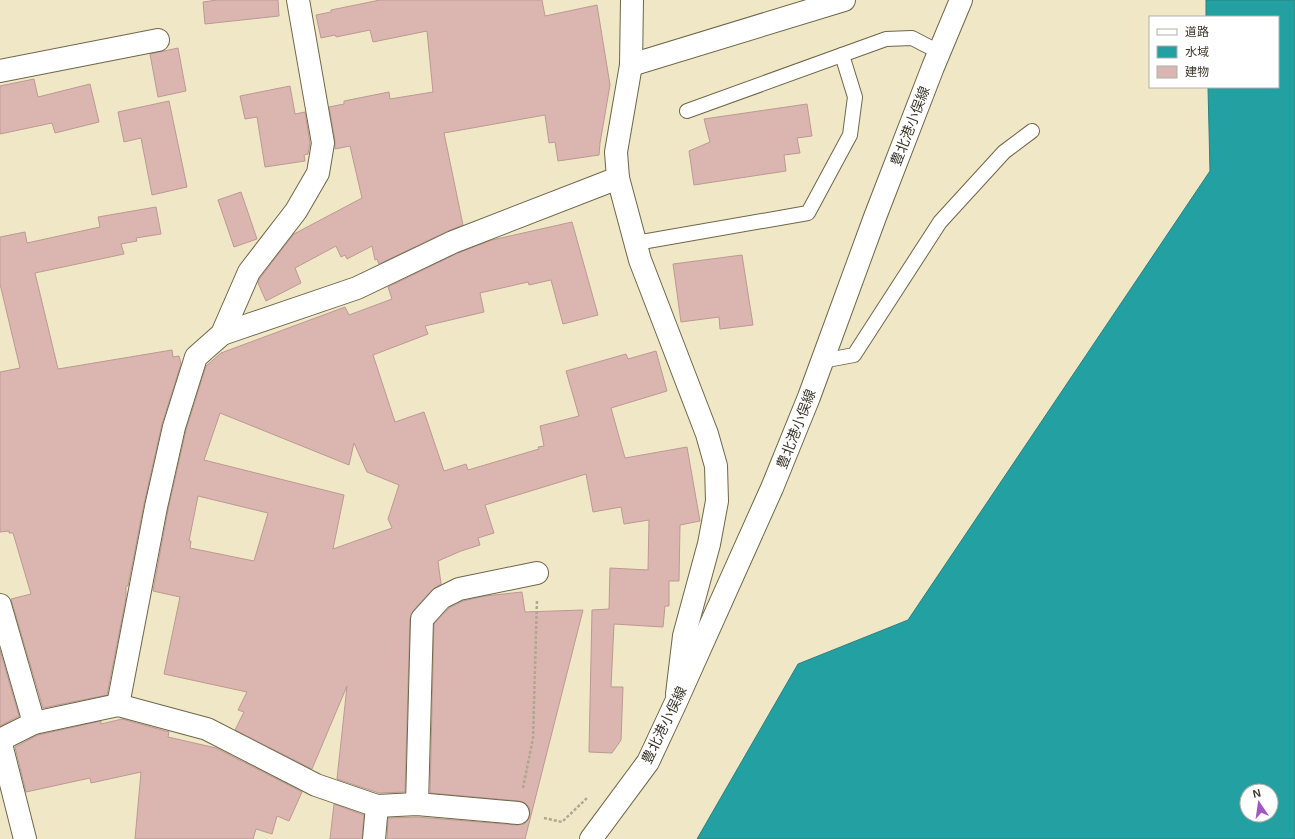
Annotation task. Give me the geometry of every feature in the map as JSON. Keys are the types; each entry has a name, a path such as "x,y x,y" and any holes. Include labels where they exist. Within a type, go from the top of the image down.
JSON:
{"street":[{"path":"222,334 249,272 296,212 318,173 323,142 298,0"},
{"path":"632,0 631,65 616,152 618,178 640,260 707,434 716,466 717,501 709,544 684,636 676,702"},
{"path":"631,65 799,7 844,0"},
{"name":"豊北港小俣線","path":"591,839 648,762 772,488 822,361 939,52 961,0"},
{"path":"0,71 158,40"},
{"path":"118,705 156,508 174,427 196,357 222,334 358,288 453,242 618,178"},
{"path":"418,804 422,619 441,598 459,589 537,573"},
{"path":"0,605 34,723"},
{"path":"25,839 0,740 34,723 118,705 207,729 316,785 377,806 418,804 518,813"},
{"path":"374,839 377,806"}],"lane":[{"path":"687,111 886,40 912,38 939,52"},
{"path":"636,244 808,213 850,136 855,97 842,55"},
{"path":"822,361 854,355 940,222 1004,152 1032,131"}],"path":[{"path":"537,573 533,738 518,813 562,822 589,796"}],"water":[{"path":"1206,0 1295,0 1295,839 697,839 798,664 908,620 1210,171 1208,88 1279,88 1279,16 1206,16"}],"building":[{"path":"217,0 278,0 279,16 205,24 203,2"},
{"path":"380,0 542,0 545,16 597,5 610,85 599,155 558,161 555,142 549,143 545,115 444,133 463,225 379,264 377,259 375,260 372,246 347,259 345,255 341,257 336,246 295,268 301,283 266,301 258,283 260,278 294,234 362,198 350,146 335,149 329,107 344,104 344,101 389,92 390,99 433,92 427,31 373,42 370,30 336,37 335,35 321,38 316,15 331,12 331,10"},
{"path":"178,48 186,91 158,97 150,54"},
{"path":"34,79 38,97 90,84 99,122 55,133 52,123 0,134 0,86"},
{"path":"290,86 295,114 305,112 310,143 308,154 304,155 305,161 265,167 257,117 245,119 240,96"},
{"path":"169,101 187,187 152,195 141,138 124,142 118,112"},
{"path":"807,104 812,136 797,138 800,153 784,155 786,171 694,185 689,151 710,142 704,119"},
{"path":"241,192 257,239 234,247 218,200"},
{"path":"156,207 161,234 136,238 137,241 121,244 124,254 35,273 58,369 172,350 173,357 179,356 181,364 162,424 144,504 128,586 126,586 126,598 107,695 43,708 11,599 31,594 13,533 9,533 9,531 0,532 0,372 20,368 0,284 0,237 25,232 27,243 100,227 98,217"},
{"path":"572,222 598,315 563,324 551,280 529,285 528,282 480,293 484,312 425,326 428,334 373,355 395,422 424,412 444,471 466,464 468,470 539,449 538,447 544,446 540,426 579,416 566,371 626,354 628,359 656,351 667,391 611,408 625,458 687,447 700,521 680,525 679,581 669,581 669,606 665,606 663,627 614,624 611,687 623,687 621,740 612,753 589,752 592,610 609,609 610,568 648,570 649,520 624,524 621,507 593,512 586,474 485,505 494,533 478,538 480,545 438,561 441,584 432,590 413,611 410,619 405,792 379,793 337,779 347,686 312,769 235,730 244,712 238,710 247,692 164,674 180,597 153,591 168,510 186,430 206,366 221,353 345,307 349,315 392,299 388,287 458,253 492,240","holes":["220,413 349,465 354,443 367,472 399,485 388,519 392,528 333,549 344,495 204,460","198,496 268,513 254,561 190,548 191,541 189,541"]},
{"path":"742,255 753,325 720,329 719,317 681,322 673,264"},
{"path":"522,592 525,612 583,610 525,839 387,839 388,818 417,817 517,825 524,824 528,820 530,814 529,807 525,803 519,801 430,793 434,624 449,608 463,601 485,596"},
{"path":"0,650 19,716 0,726"},
{"path":"122,719 169,732 168,737 216,748 302,792 289,821 277,816 272,834 256,829 253,839 135,839 141,772 91,783 90,778 26,792 15,747 38,735 101,721 101,724"},
{"path":"334,804 364,815 362,839 330,839"}]}
